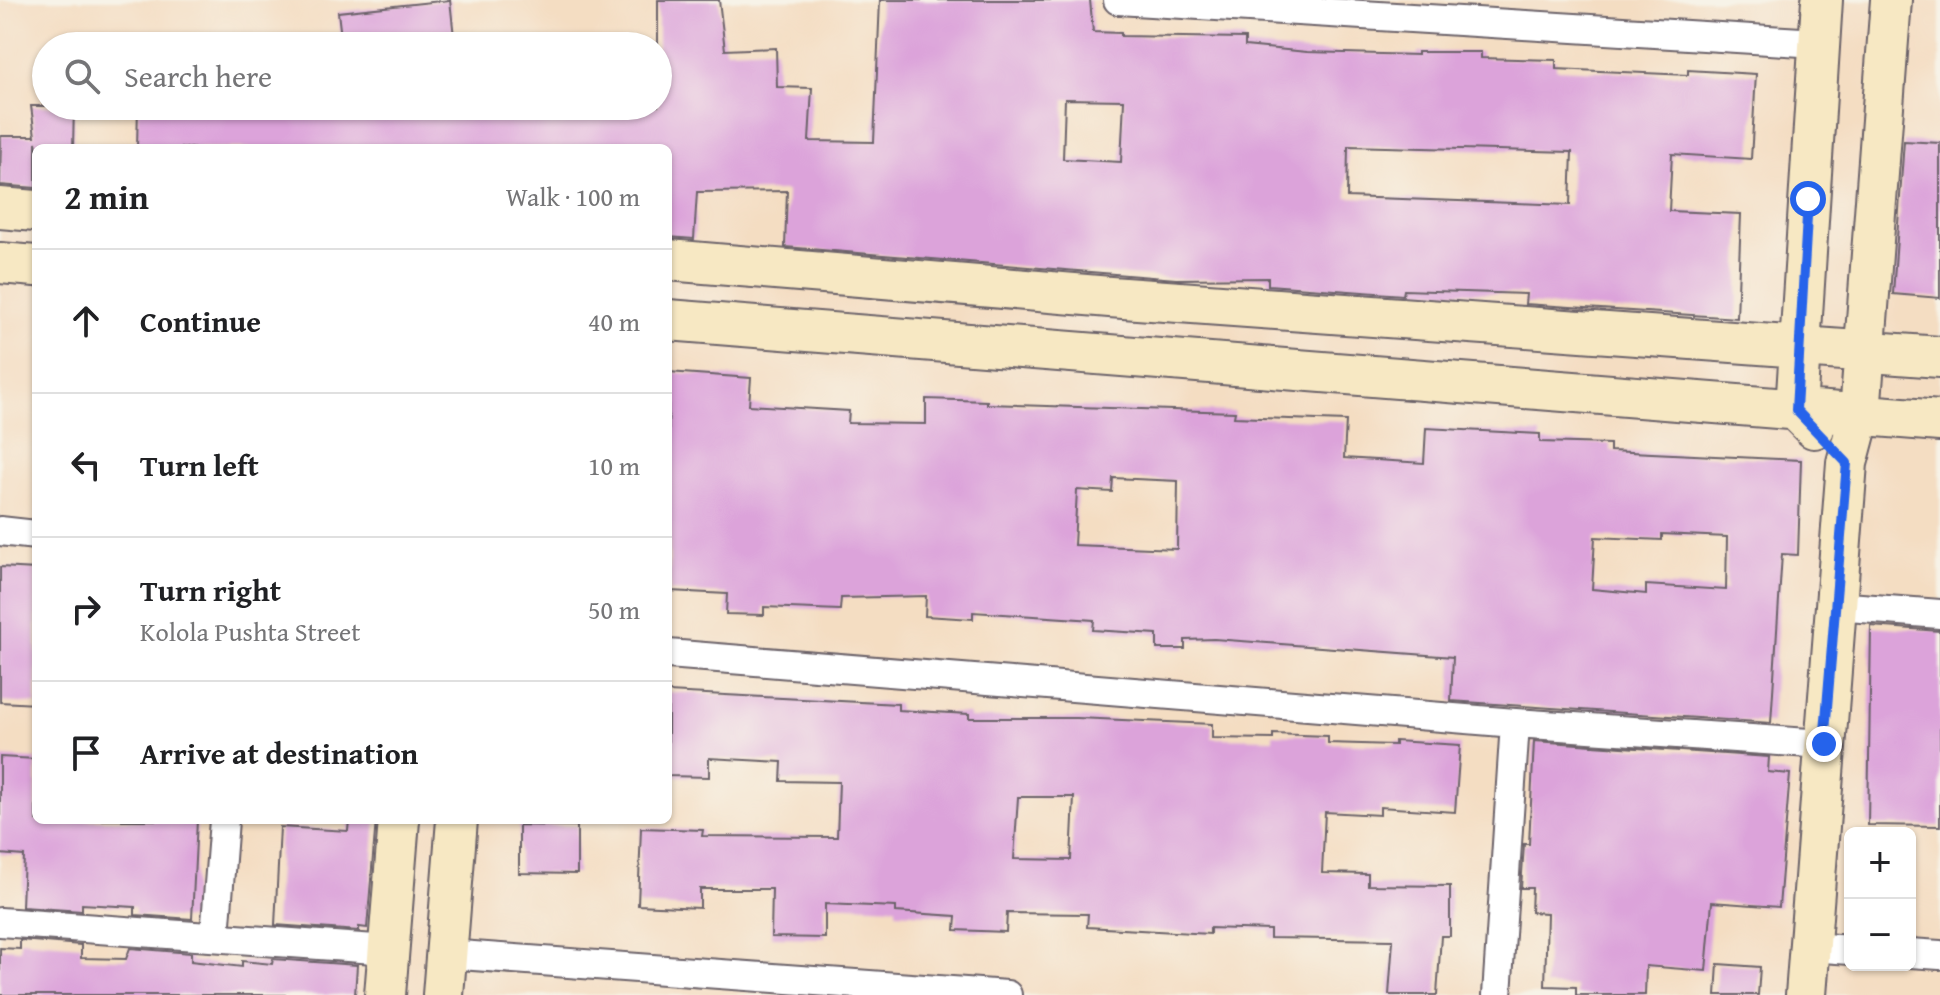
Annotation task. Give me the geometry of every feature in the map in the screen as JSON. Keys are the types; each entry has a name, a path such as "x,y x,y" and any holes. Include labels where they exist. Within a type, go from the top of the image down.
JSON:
{"main road":[{"path":"1822,0 1796,410 1847,463"},
{"path":"1806,995 1847,463 1860,414 1891,0"},
{"path":"0,208 32,211"},
{"path":"672,260 1110,297 1863,349 1940,357"},
{"path":"0,263 32,266"},
{"path":"672,320 1940,421"},
{"path":"385,995 399,824"},
{"path":"443,995 457,824"}],"street":[{"path":"1118,0 1818,43"},
{"path":"0,531 32,535"},
{"path":"1835,606 1940,614"},
{"path":"672,654 1515,723 1824,744"},
{"path":"1497,995 1515,723"},
{"path":"215,936 224,824"},
{"path":"0,922 389,950"},
{"path":"1811,947 1844,950"},
{"path":"1916,953 1940,955"},
{"path":"446,954 1007,995"}],"building":[{"path":"450,0 453,32 340,32 338,12"},
{"path":"658,0 719,0 725,50 776,48 777,87 812,88 809,141 874,142 880,0 1090,0 1093,32 1121,33 1121,36 1245,38 1245,46 1307,52 1418,55 1418,52 1481,52 1481,58 1556,60 1556,69 1688,75 1688,70 1756,74 1751,159 1672,154 1669,211 1741,214 1737,318 1525,304 1526,294 1404,290 1403,295 1268,285 1268,278 1176,279 785,247 787,191 697,192 694,239 672,237 672,144 137,144 138,120 672,120 672,32 658,32","holes":["1065,99 1124,100 1121,162 1063,159","1348,146 1572,152 1570,205 1347,197"]},
{"path":"33,120 74,120 73,144 32,144 32,188 0,185 1,136 35,136"},
{"path":"1904,141 1940,143 1940,298 1893,294"},
{"path":"672,372 751,378 749,405 849,411 848,423 926,424 926,399 987,401 987,404 1235,412 1234,417 1346,421 1344,458 1424,463 1426,428 1540,434 1540,442 1610,444 1610,451 1801,460 1798,555 1782,554 1771,723 1451,701 1453,657 1214,639 1185,640 1185,649 1157,649 1157,634 1093,630 1094,620 973,612 973,619 925,616 926,596 841,598 840,610 764,607 764,615 726,614 727,594 672,591","holes":["1113,478 1178,481 1177,549 1074,545 1077,490 1112,492","1662,534 1727,537 1726,590 1646,585 1646,594 1592,589 1595,537 1662,540"]},
{"path":"0,567 32,569 32,704 0,702"},
{"path":"1871,626 1940,631 1940,826 1868,825"},
{"path":"672,692 898,704 898,710 969,714 969,718 1077,718 1212,724 1212,738 1273,739 1273,734 1328,736 1328,743 1395,745 1395,741 1460,745 1455,812 1380,807 1380,815 1325,812 1322,873 1368,874 1368,885 1450,886 1450,936 1441,936 1437,995 1389,995 1393,940 1270,938 1270,930 1210,928 1210,934 1087,927 1088,914 1007,913 1006,932 955,930 956,916 896,912 896,907 825,904 825,938 771,937 772,889 700,889 700,908 638,905 641,828 703,830 702,836 837,837 839,782 781,781 782,762 709,758 709,777 672,776","holes":["1018,797 1074,797 1071,860 1014,859"]},
{"path":"1534,741 1769,757 1768,772 1790,774 1779,907 1712,902 1706,971 1646,966 1645,995 1576,995 1576,987 1545,986 1547,913 1531,912 1532,888 1521,888 1524,844 1529,844"},
{"path":"0,757 32,759 32,824 197,824 192,919 135,915 135,907 82,904 82,911 22,907 24,856 0,854"},
{"path":"349,824 376,824 367,928 359,927 359,931 275,925 280,827 348,831"},
{"path":"519,825 577,826 577,874 519,873"},
{"path":"20,940 81,945 81,958 126,959 130,948 191,953 191,961 242,967 242,961 272,964 273,959 357,965 355,995 0,995 0,948 20,949"},
{"path":"1718,964 1760,967 1758,995 1716,995"}],"route":[{"path":"1808,199 1796,410 1847,463 1824,744"}]}
